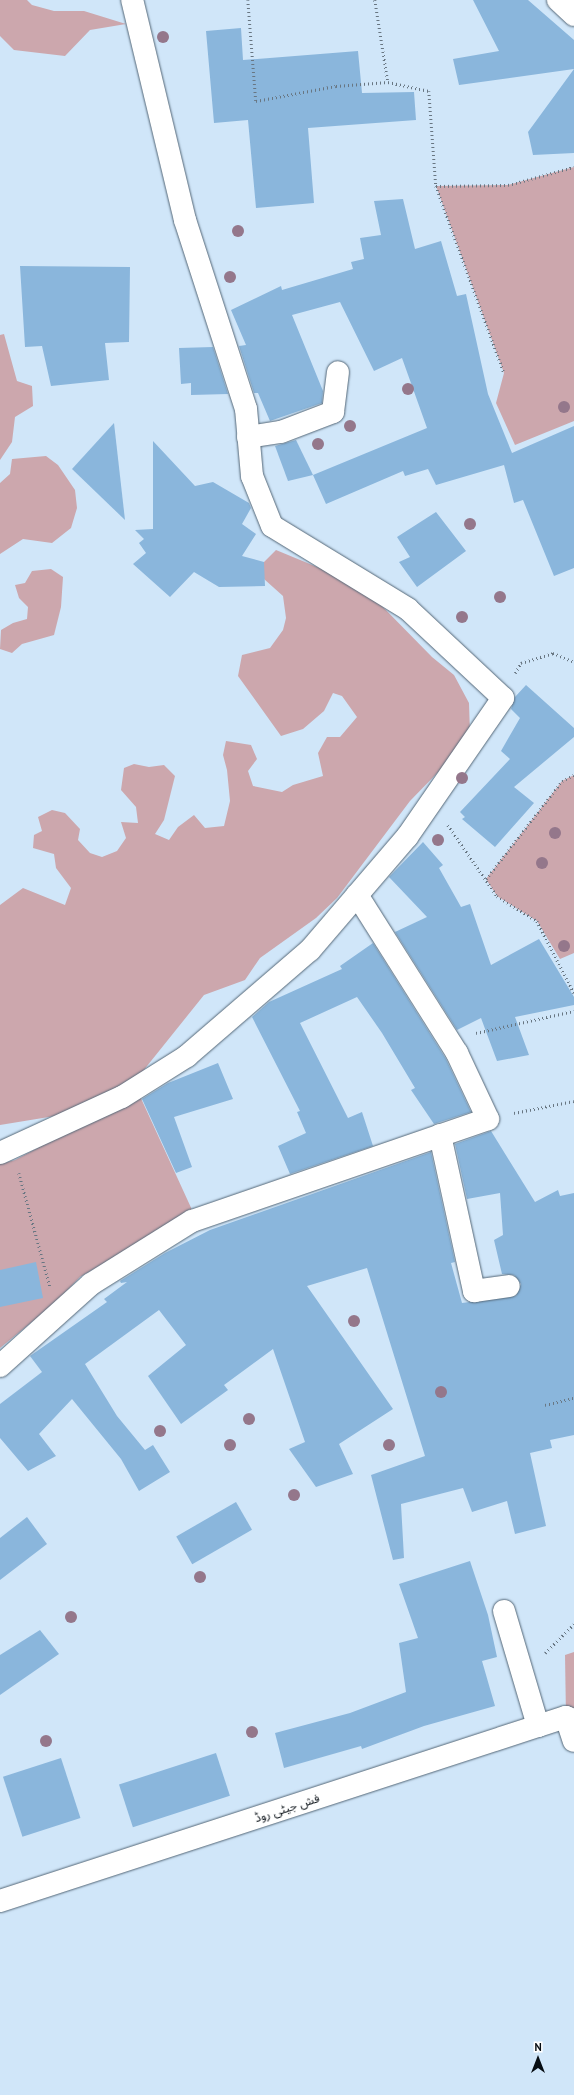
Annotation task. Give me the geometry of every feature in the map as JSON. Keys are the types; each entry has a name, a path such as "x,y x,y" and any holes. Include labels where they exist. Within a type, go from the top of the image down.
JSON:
{"street":[{"path":"6,1151 122,1097 188,1056 310,950 407,837 503,698 408,609 272,526 252,476 246,409 184,216 132,0"},
{"path":"558,0 574,15"},
{"path":"248,437 281,432 333,412 338,372"},
{"path":"0,1366 91,1284 192,1221 488,1118 449,1040 357,895"},
{"path":"440,1135 474,1291 509,1286"},
{"path":"504,1611 538,1726"},
{"path":"570,1719 574,1741"},
{"name":"فش جیٹی روڈ","path":"0,1902 538,1726 570,1719"}],"path":[{"path":"248,0 256,101 336,86 388,82 429,91 436,186 504,373"},
{"path":"375,0 388,82"},
{"path":"436,186 508,184 574,167"},
{"path":"500,695 521,663 553,652 574,662"},
{"path":"486,879 562,781 574,775"},
{"path":"431,801 497,896 537,921 574,993"},
{"path":"449,1040 574,1011"},
{"path":"488,1118 574,1101"},
{"path":"6,1151 58,1314"},
{"path":"545,1405 574,1398"},
{"path":"523,1674 574,1624"}],"shaded area":[{"path":"0,0 27,0 32,5 54,11 84,11 126,24 90,30 65,56 14,50 0,36"},
{"path":"574,167 574,421 515,445 496,403 504,373 436,186 508,185"},
{"path":"4,334 17,381 32,386 33,406 15,417 12,442 0,460 0,335"},
{"path":"46,456 58,465 75,490 77,508 71,528 52,543 23,539 0,554 0,483 10,474 12,459"},
{"path":"276,550 346,579 377,601 432,657 454,675 469,703 470,734 445,765 410,801 337,898 316,918 260,958 245,980 204,995 135,1081 61,1115 0,1125 0,905 23,888 65,905 71,888 56,868 54,854 33,848 34,835 42,831 38,817 52,810 65,813 80,829 78,840 90,853 102,857 117,851 126,838 121,822 138,823 136,807 121,790 124,768 134,764 149,767 164,765 175,776 164,820 155,834 169,840 178,827 194,815 205,828 224,826 230,801 227,770 223,755 226,741 251,745 257,759 248,771 253,786 282,792 293,785 323,776 318,753 327,737 340,737 357,717 342,696 333,693 324,711 303,729 281,736 238,676 242,655 270,648 283,630 286,618 283,596 264,579 264,562"},
{"path":"51,569 63,577 61,607 54,635 22,644 12,653 0,649 1,630 13,623 27,619 28,607 19,598 15,585 25,583 32,571"},
{"path":"574,775 574,953 560,959 537,921 497,896 486,879 562,781"},
{"path":"139,1094 193,1212 80,1277 55,1303 0,1348 0,1164 15,1160"},
{"path":"574,1652 574,1713 566,1717 565,1655"}],"building":[{"path":"473,0 528,0 574,40 574,69 459,85 453,59 499,51"},
{"path":"241,28 243,60 358,51 362,93 414,92 416,120 308,128 314,203 256,208 248,120 214,123 206,31"},
{"path":"574,69 574,153 533,155 528,132"},
{"path":"403,199 415,249 441,241 457,296 466,294 488,394 512,453 574,426 574,568 554,576 523,500 514,503 504,465 436,485 428,469 405,476 403,471 326,504 313,475 427,428 402,358 374,371 340,302 292,315 323,391 322,403 270,421 258,393 254,393 239,346 246,345 231,310 281,286 282,290 353,269 351,262 364,259 360,238 381,235 374,201"},
{"path":"20,266 130,267 129,342 105,343 109,380 51,386 42,346 25,347"},
{"path":"213,347 228,394 191,395 191,383 181,384 179,348"},
{"path":"114,423 125,520 72,469"},
{"path":"296,440 313,475 288,481 275,446"},
{"path":"153,441 195,486 213,482 249,503 251,508 242,524 256,534 242,556 264,562 265,586 219,587 194,572 170,597 133,564 146,553 139,543 144,539 135,530 153,529"},
{"path":"436,512 466,551 417,587 399,562 410,557 397,537"},
{"path":"526,685 574,728 574,737 514,787 534,803 495,847 462,819 465,817 460,812 510,759 501,751 520,718 511,709 515,697"},
{"path":"423,842 443,865 439,868 461,907 470,904 491,965 539,939 574,997 574,1005 515,1017 529,1055 497,1061 481,1018 457,1030 395,932 427,917 389,877"},
{"path":"373,943 446,1059 471,1112 434,1124 411,1090 415,1088 382,1033 357,997 300,1023 348,1118 362,1112 373,1146 290,1174 278,1146 306,1133 297,1112 300,1111 252,1017 269,1002 342,969 340,966"},
{"path":"218,1063 233,1099 174,1117 192,1167 176,1173 142,1099 168,1083"},
{"path":"491,1131 535,1202 558,1190 560,1196 574,1193 574,1435 550,1440 552,1448 530,1453 546,1526 515,1534 507,1501 472,1512 463,1488 401,1504 404,1558 393,1560 371,1475 425,1456 367,1268 307,1286 393,1409 339,1444 353,1474 316,1487 289,1449 305,1442 273,1349 224,1385 228,1390 181,1424 148,1376 186,1345 159,1310 85,1364 117,1416 145,1450 153,1445 170,1472 139,1491 121,1459 72,1399 39,1434 56,1456 28,1471 0,1438 0,1404 42,1372 30,1356 107,1302 104,1299 127,1282 121,1283 120,1281 165,1253 210,1230 431,1152 455,1262 451,1263 462,1303 516,1296 521,1284 514,1275 502,1274 494,1240 503,1235 500,1193 467,1199 455,1144"},
{"path":"36,1262 43,1298 0,1307 0,1270"},
{"path":"236,1502 252,1530 192,1564 176,1536"},
{"path":"27,1517 47,1544 0,1580 0,1538"},
{"path":"470,1561 488,1615 497,1657 482,1661 495,1706 424,1726 362,1749 361,1746 284,1768 275,1733 350,1713 406,1692 399,1643 418,1638 399,1584"},
{"path":"40,1630 59,1654 0,1695 0,1655"},
{"path":"216,1753 230,1796 133,1827 119,1785"},
{"path":"61,1758 80,1818 22,1837 3,1777"}]}
